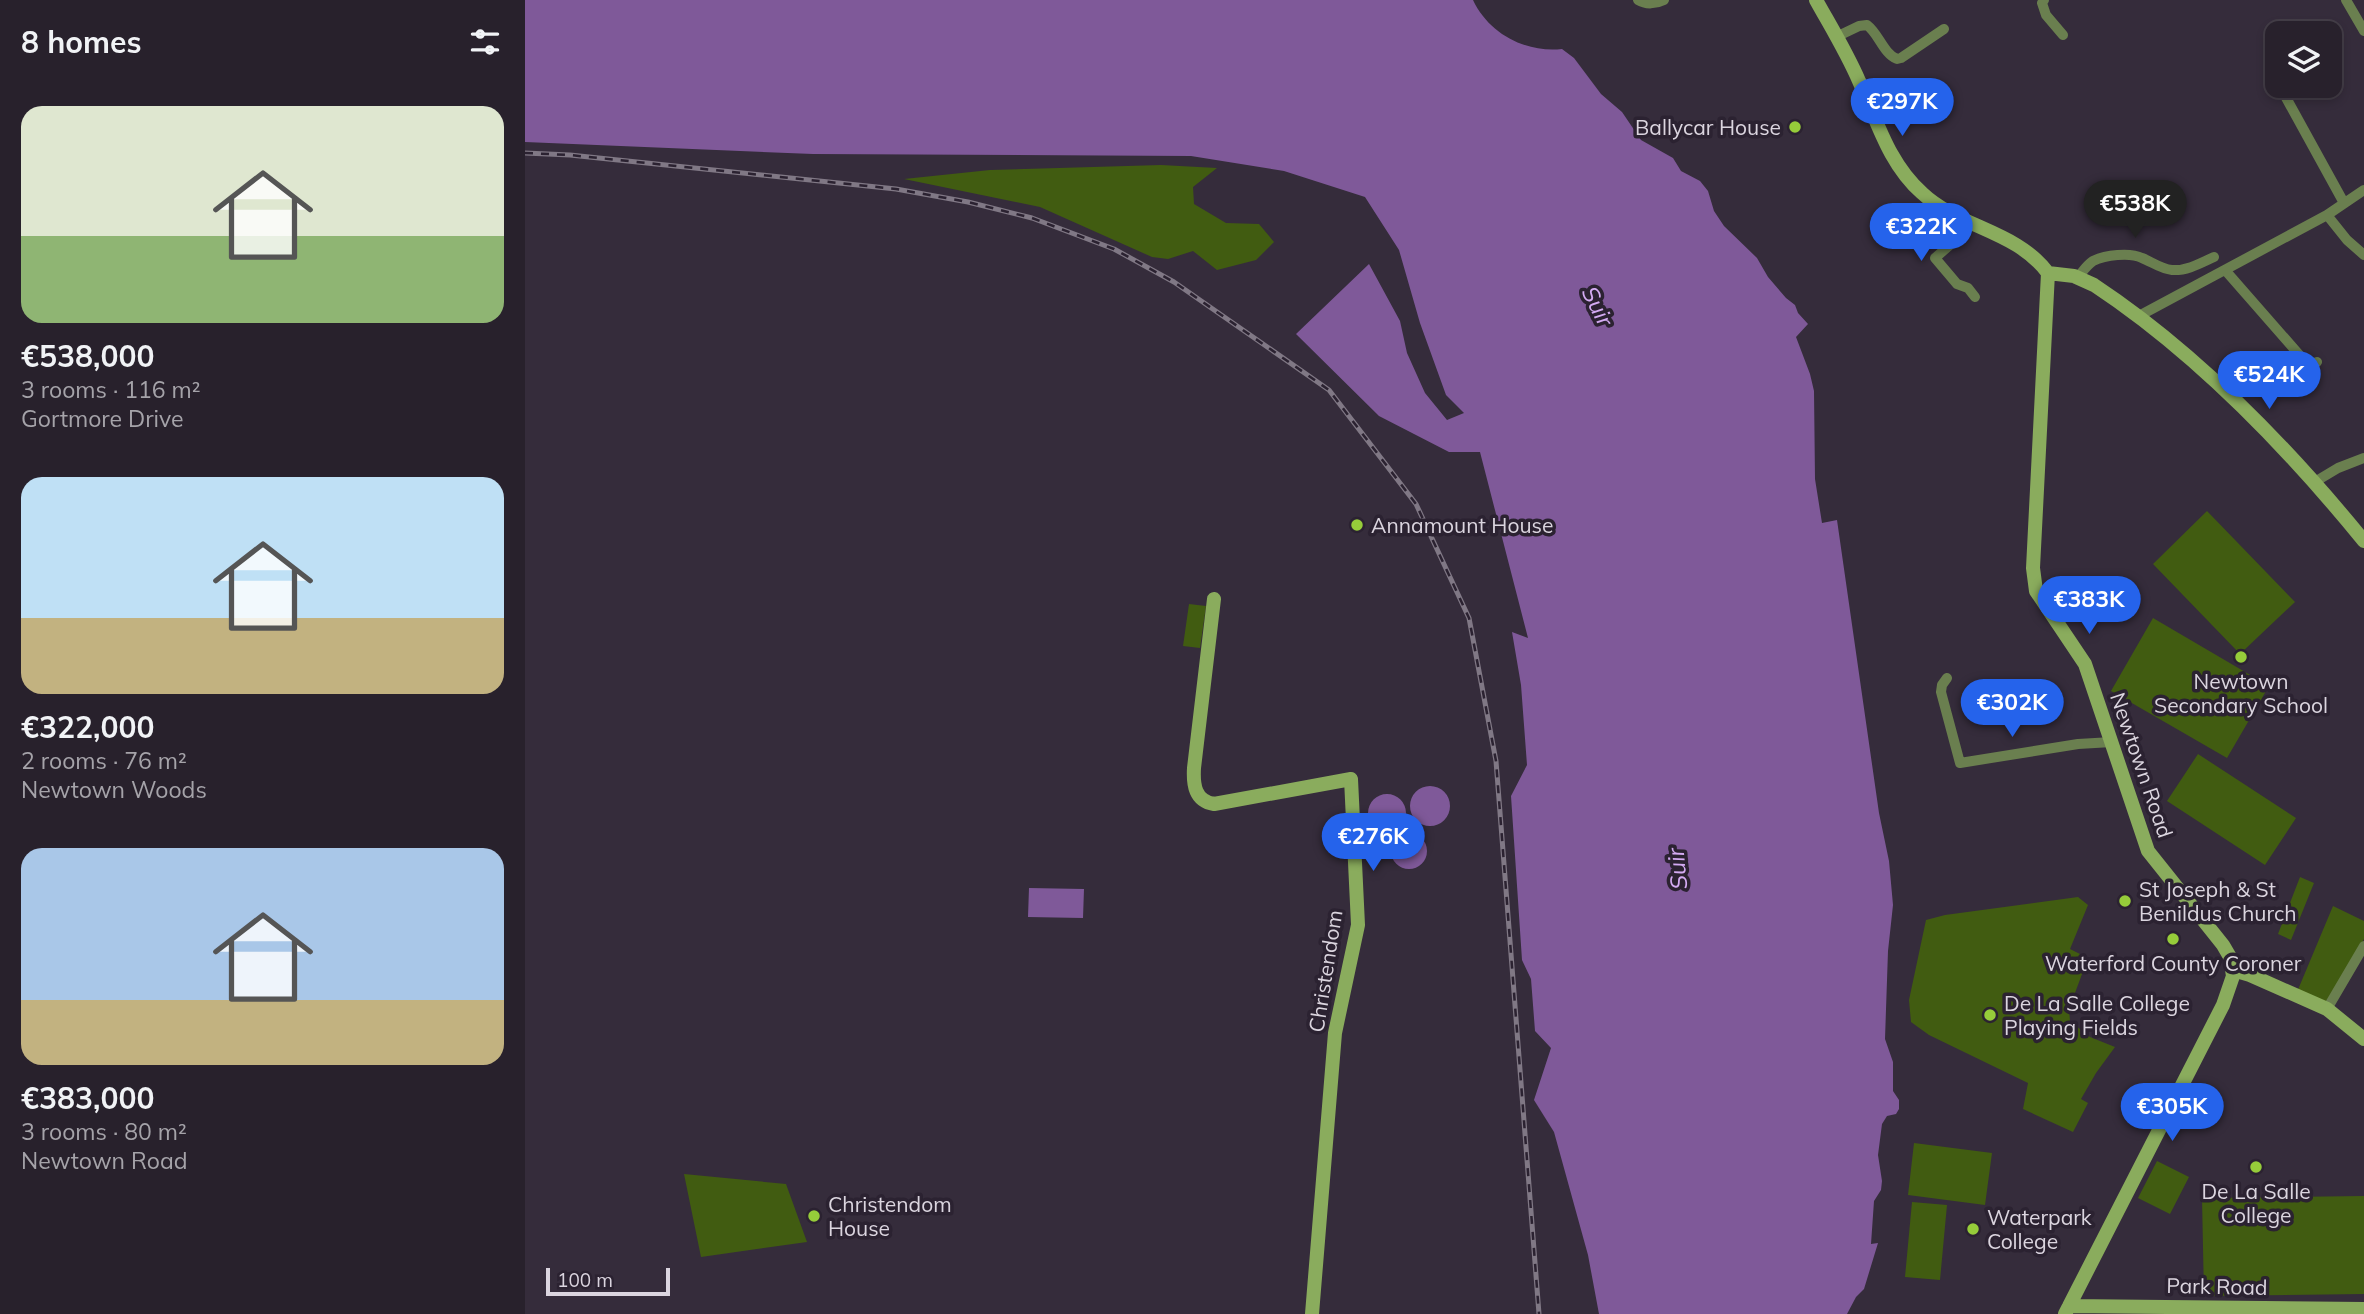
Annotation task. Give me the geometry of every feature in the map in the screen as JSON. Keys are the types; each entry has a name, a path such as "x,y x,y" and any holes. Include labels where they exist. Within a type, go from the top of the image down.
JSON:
{"main road":[{"path":"1816,0 1864,91 1886,145 1903,172 1928,198 2019,245 2037,259 2048,273 2078,277 2104,292 2137,317 2214,380 2313,483 2364,541"},
{"name":"Newtown Road","path":"2048,273 2034,584 2083,659 2150,855 2225,947 2233,970"},
{"name":"Christendom","path":"1214,600 1193,784 1197,794 1206,803 1214,804 1351,779 1357,925 1335,1033 1312,1314"},
{"path":"2067,1310 2224,1005 2233,970 2251,975 2327,1009 2364,1039"},
{"name":"Park Road","path":"2067,1310 2364,1308"}],"street":[{"path":"1638,0 1643,3 1658,3 1664,0"},
{"path":"2044,0 2042,3 2046,15 2063,35"},
{"path":"2346,0 2364,31"},
{"path":"1836,37 1867,25 1872,28 1889,54 1897,59 1944,29"},
{"path":"2286,98 2344,204"},
{"path":"2137,317 2327,215 2364,190"},
{"path":"2327,215 2347,240 2364,255"},
{"path":"1969,221 1959,237 1935,258 1957,284 1968,288 1975,297"},
{"path":"2078,277 2095,260 2105,257 2139,256 2164,269 2175,270 2214,257"},
{"path":"2225,270 2309,366 2317,362"},
{"path":"2313,483 2338,468 2364,458"},
{"path":"1947,678 1941,685 1941,692 1960,763 2078,744 2112,743"},
{"path":"2327,1009 2364,946"}],"green space":[{"path":"1161,165 1217,168 1193,187 1194,204 1226,223 1259,224 1274,242 1256,260 1217,270 1193,251 1168,259 1152,257 1040,207 904,179 990,170"},
{"path":"2207,511 2295,602 2240,654 2153,564"},
{"path":"1189,604 1206,606 1200,648 1183,646"},
{"path":"2153,618 2269,686 2227,758 2111,691"},
{"path":"2198,754 2296,818 2265,865 2167,801"},
{"path":"2300,877 2314,883 2291,940 2278,934"},
{"name":"De La Salle College Playing Fields","path":"2078,897 2088,905 2070,949 2088,958 2069,1009 2070,1021 2090,1037 2115,1047 2081,1099 2088,1103 2073,1132 2023,1109 2028,1083 1929,1035 1911,1022 1909,1000 1926,920 1945,915"},
{"path":"2333,906 2364,921 2364,939 2325,1005 2297,992"},
{"path":"1914,1143 1992,1153 1985,1205 1908,1195"},
{"path":"2157,1161 2189,1177 2170,1214 2138,1198"},
{"path":"684,1174 786,1184 807,1242 701,1257"},
{"path":"2364,1196 2364,1294 2204,1296 2202,1198"},
{"path":"1912,1202 1947,1205 1940,1280 1905,1277"}],"water":[{"name":"Suir","path":"525,0 1473,0 1489,23 1510,39 1535,48 1562,49 1574,58 1601,94 1622,112 1641,140 1673,158 1681,171 1700,181 1708,191 1714,211 1724,226 1757,258 1768,277 1795,305 1808,324 1796,337 1814,391 1815,479 1822,523 1837,520 1879,813 1889,861 1893,905 1888,951 1885,1039 1893,1062 1893,1091 1899,1100 1899,1109 1896,1114 1887,1116 1882,1124 1878,1155 1882,1181 1881,1190 1874,1201 1871,1244 1878,1243 1864,1289 1856,1297 1847,1314 1599,1314 1588,1255 1554,1132 1534,1100 1551,1048 1535,1031 1531,979 1522,960 1511,796 1527,765 1521,685 1512,632 1528,638 1480,452 1449,452 1379,416 1296,334 1369,264 1400,321 1407,353 1425,393 1447,420 1464,413 1446,395 1420,323 1399,250 1365,197 1284,171 1191,156 813,154 525,142"},
{"path":"1430,786 1444,792 1450,806 1444,820 1430,826 1416,820 1410,806 1416,792"},
{"path":"1387,794 1400,800 1406,813 1400,826 1387,832 1374,826 1368,813 1374,800"},
{"path":"1409,833 1421,839 1427,851 1421,863 1409,869 1397,863 1391,851 1397,839"},
{"path":"1029,888 1084,889 1083,918 1028,917"}],"railway":[{"path":"525,153 570,155 896,189 968,202 1032,218 1114,249 1174,282 1329,390 1416,504 1469,618 1496,761 1539,1314"}],"place":[{"name":"Ballycar House","path":"1795,127"},
{"name":"Annamount House","path":"1357,525"},
{"name":"Newtown Secondary School","path":"2241,657"},
{"name":"St Joseph & St Benildus Church","path":"2125,901"},
{"name":"Waterford County Coroner","path":"2173,939"},
{"name":"De La Salle College Playing Fields","path":"1990,1015"},
{"name":"De La Salle College","path":"2256,1167"},
{"name":"Christendom House","path":"814,1216"},
{"name":"Waterpark College","path":"1973,1229"}]}
